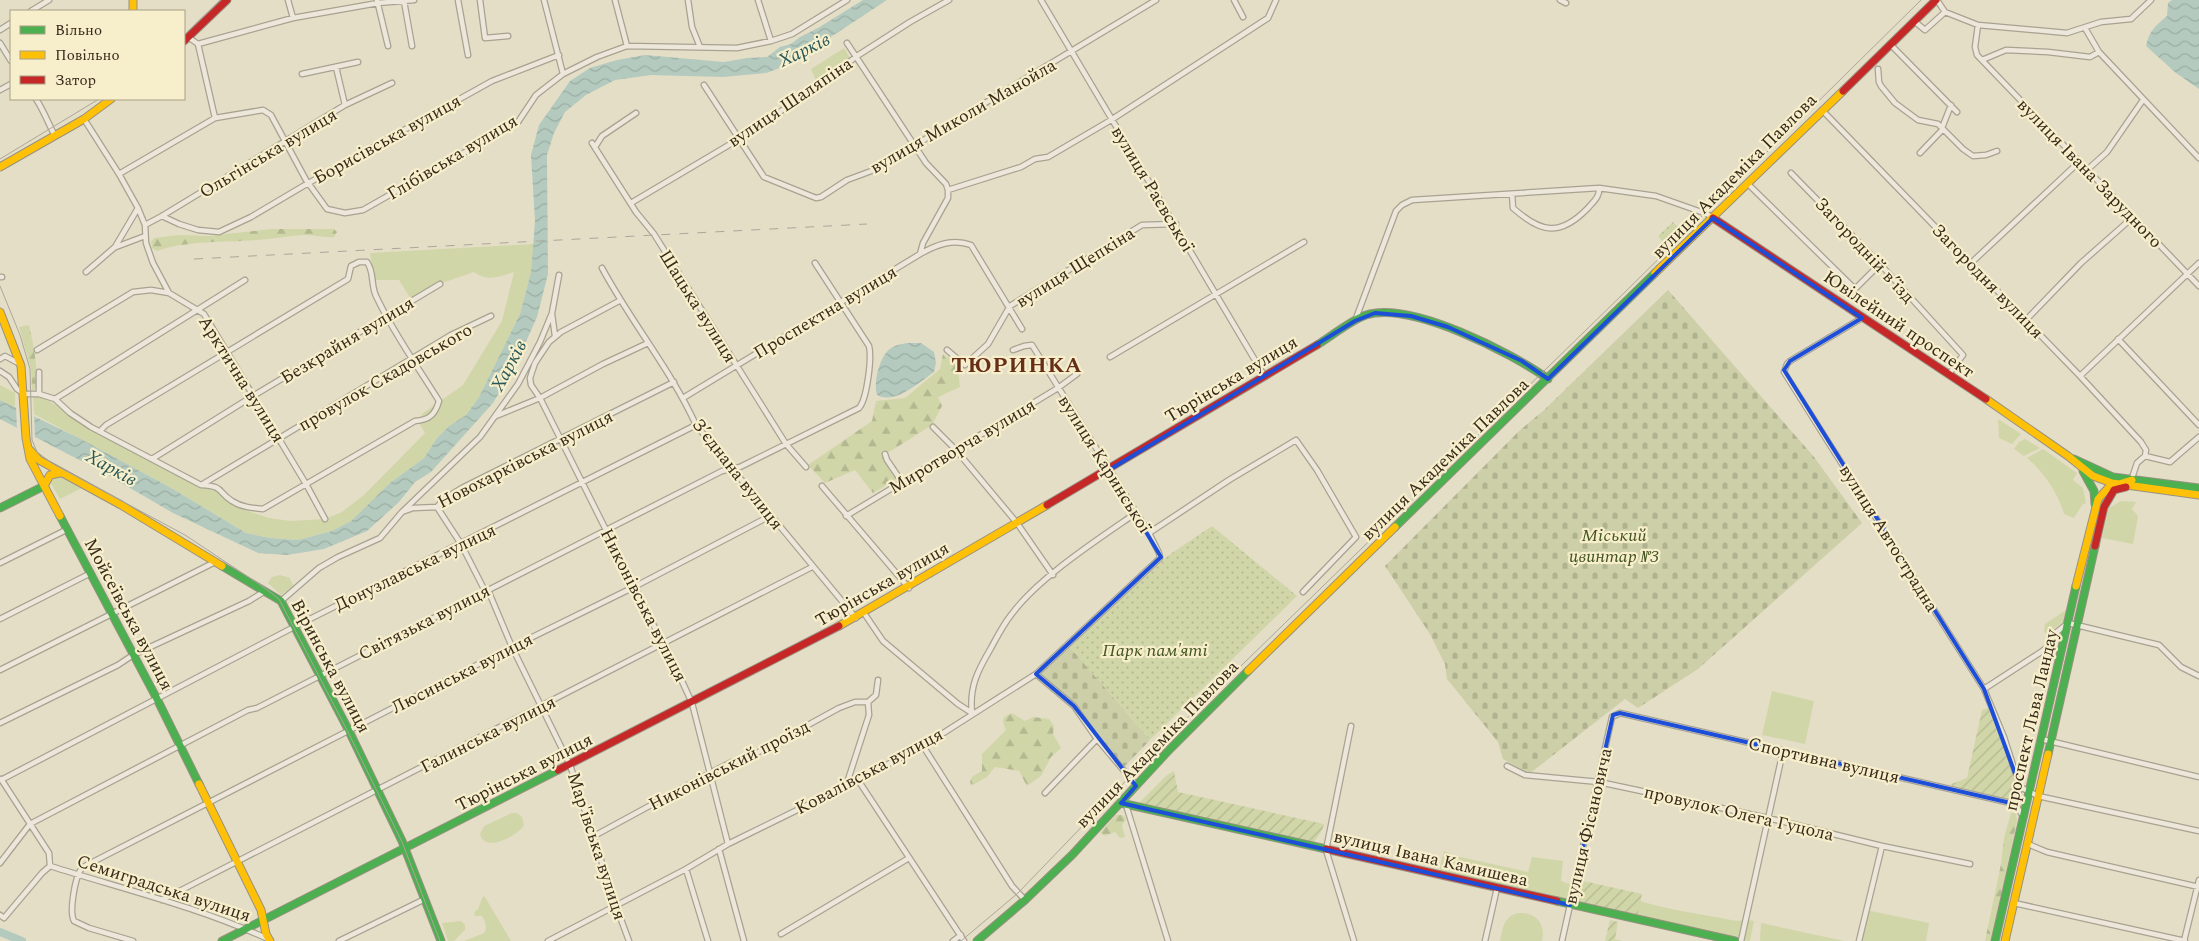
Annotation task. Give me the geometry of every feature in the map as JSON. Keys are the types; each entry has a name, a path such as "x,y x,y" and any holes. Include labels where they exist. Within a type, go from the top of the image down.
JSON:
{"main road":[{"path":"186,39 227,0"},
{"name":"вулиця Академіка Павлова","path":"977,941 1025,900 1072,855 1124,804 1168,750 1266,652 1937,0"},
{"path":"0,167 55,136 110,100"},
{"name":"Ювілейний проспект","path":"1713,218 2068,456 2093,469 2131,483 2199,495"},
{"name":"Мойсеївська вулиця","path":"0,312 13,341 20,364 24,394 26,439 30,459 181,746 208,804 238,860 263,915 263,921"},
{"name":"Тюрінська вулиця","path":"222,941 856,618 1109,470 1355,321 1371,314 1384,313 1411,316 1439,324 1522,361 1548,379"},
{"name":"Віринська вулиця","path":"26,439 34,456 60,473 121,505 281,601 378,791 405,849 441,941"},
{"name":"Ювілейний проспект","path":"2068,456 2082,469 2100,480 2112,483 2199,488"},
{"path":"2082,469 2091,483 2095,505"},
{"path":"2093,469 2100,480 2103,490 2104,508"},
{"path":"0,508 44,486 50,475 60,473"},
{"path":"2095,505 2103,490 2112,483"},
{"path":"2104,508 2114,490 2131,483"},
{"name":"проспект Льва Ландау","path":"1995,941 2095,505"},
{"name":"проспект Льва Ландау","path":"2005,941 2104,508"},
{"name":"вулиця Івана Камишева","path":"1124,804 1734,941"},
{"name":"Семиградська вулиця","path":"263,921 264,933 270,940"}],"street":[{"path":"33,10 49,0"},
{"path":"288,0 293,18"},
{"path":"186,39 198,44 293,18 378,2 414,0"},
{"path":"458,0 468,55"},
{"path":"480,0 485,38 508,36"},
{"path":"544,0 563,74"},
{"path":"615,0 627,46 737,48 771,41 792,34 847,0"},
{"path":"688,0 692,27 700,47"},
{"path":"758,0 771,41"},
{"name":"вулиця Шаляпіна","path":"631,203 739,139 814,89 857,56 949,0"},
{"name":"вулиця Раєвської","path":"1041,0 1073,51 1111,120 1176,224 1265,377"},
{"name":"вулиця Миколи Манойла","path":"739,139 764,177 816,198 821,197 847,180 874,170 1156,0"},
{"path":"1234,0 1243,17"},
{"path":"948,190 1021,167 1035,159 1048,157 1111,120 1268,18 1276,0"},
{"path":"1560,0 1566,2"},
{"path":"1937,0 1945,12 1978,25 2067,33 2101,22 2131,19 2152,0"},
{"path":"404,1 412,46"},
{"path":"378,2 388,46"},
{"path":"1914,21 1925,30 1945,12"},
{"path":"1978,25 1976,51 1982,60 2006,50 2090,57 2099,52"},
{"path":"2085,28 2099,52 2199,158"},
{"path":"848,43 926,163 943,181 948,190 948,198 923,243 920,254"},
{"path":"0,44 10,59"},
{"path":"198,44 215,118"},
{"path":"1890,44 1958,112"},
{"name":"Глібівська вулиця","path":"309,183 327,209 338,213 351,214 363,210 518,122 536,95 563,74 597,57 627,46"},
{"name":"Борисівська вулиця","path":"162,216 198,230 218,232 252,217 492,81 559,55"},
{"name":"вулиця Івана Зарудного","path":"1982,60 2199,286"},
{"path":"302,74 358,62"},
{"path":"336,67 345,105"},
{"path":"1878,69 1879,82 1895,103 1918,120 1938,124 1963,149 1973,156 1986,155 1997,151"},
{"name":"Ольгінська вулиця","path":"145,225 345,105 392,83"},
{"path":"704,85 739,139"},
{"path":"37,100 46,114 46,120 55,136"},
{"path":"2087,170 2108,152 2143,100"},
{"path":"1920,152 1942,128 1951,105"},
{"path":"119,174 215,118 257,110 266,111 271,115 284,143 309,183"},
{"name":"Загородня вулиця","path":"1822,110 2080,376 2141,442 2146,450 2145,456"},
{"name":"Шацька вулиця","path":"636,113 602,136 594,145 631,203 654,234 786,444 806,467"},
{"path":"84,118 138,208 145,225 146,243 153,263 168,293"},
{"path":"1970,264 2079,162"},
{"name":"Загородній вʼїзд","path":"1791,173 1880,264 1963,355 1948,374"},
{"name":"Ювілейний проспект","path":"1748,184 1855,289 1880,264"},
{"path":"1512,194 1513,208 1528,221 1541,227 1561,227 1571,223 1583,213 1599,195 1599,188"},
{"path":"1355,321 1396,211 1405,202 1599,188 1659,197 1708,214 1713,218"},
{"path":"86,272 115,247 138,208"},
{"path":"2026,320 2081,264 2132,218"},
{"name":"вулиця Щепкіна","path":"946,350 965,365 988,344 1010,306 1142,226 1176,224"},
{"path":"115,247 146,236"},
{"name":"Проспектна вулиця","path":"683,398 920,254 946,243 963,242 972,245 1010,306"},
{"path":"1110,357 1304,242"},
{"path":"0,371 9,377 17,389 24,394 39,394 55,399 70,414 100,431 201,485 217,487 233,502 250,508 263,509 415,421 435,414 440,401 386,318 372,286 371,267 367,262 359,262 351,266 348,279 226,351 106,425 100,431"},
{"path":"815,262 841,302"},
{"path":"2080,376 2199,263"},
{"name":"З’єднана вулиця","path":"602,268 619,301 674,382 696,425 730,469 856,618"},
{"path":"281,601 319,568 380,538 402,512 480,437 518,384 540,342 552,313 559,275"},
{"path":"55,399 245,280"},
{"name":"Безкрайня вулиця","path":"152,459 440,284"},
{"path":"37,350 133,292 150,290 168,293"},
{"name":"Арктична вулиця","path":"168,293 204,314 325,519"},
{"path":"555,336 619,301"},
{"name":"Світязька вулиця","path":"0,863 30,824 606,529 722,471 740,467 855,410 862,404 870,351 841,302"},
{"path":"1010,306 1022,329"},
{"path":"552,313 555,336"},
{"name":"провулок Скадовського","path":"201,485 413,360 451,335 491,316"},
{"name":"вулиця Автострадна","path":"1862,318 1790,361 1786,364 1784,372 1984,689 2004,737 2020,788"},
{"path":"555,329 561,332"},
{"name":"Никонівська вулиця","path":"555,336 535,364 530,378 532,386 540,398 660,638 665,644 692,703 728,844"},
{"path":"2118,340 2199,425"},
{"path":"496,416 540,398 603,364 648,343"},
{"name":"вулиця Каринської","path":"1013,350 1032,345 1149,533 1160,558"},
{"path":"0,359 5,356 20,364"},
{"path":"39,372 39,394"},
{"name":"Миротворча вулиця","path":"846,516 1058,388 1077,374"},
{"name":"Новохарківська вулиця","path":"402,512 413,508 437,507 462,488 674,382"},
{"name":"Донузлавська вулиця","path":"1,779 295,627 696,425"},
{"path":"933,427 956,450 1017,523 1053,575"},
{"path":"2131,483 2137,463 2145,456 2170,462 2199,438"},
{"path":"1149,533 1229,480 1296,440 1317,470 1356,537 1304,592"},
{"path":"886,454 887,460 902,482"},
{"path":"822,486 909,588"},
{"name":"Мар'ївська вулиця","path":"437,507 461,544 486,590 540,707 570,765 629,941"},
{"path":"972,713 970,696 972,687 985,657 1011,615 1036,588 1089,546 1136,513"},
{"name":"Люсинська вулиця","path":"78,875 83,867 770,516"},
{"path":"0,563 68,529"},
{"name":"Ковалівська вулиця","path":"548,941 686,869 728,844 922,746 1036,674 1160,558"},
{"path":"0,670 215,562"},
{"name":"Галинська вулиця","path":"162,900 665,644 812,567"},
{"path":"0,619 91,573"},
{"path":"0,723 110,670 133,655 249,601 265,591"},
{"path":"864,613 883,641 958,704 972,713"},
{"path":"1984,689 2050,645 2053,635 2068,623 2159,645 2181,667 2199,676"},
{"path":"1036,674 1074,706 1097,739 1137,786"},
{"path":"846,786 869,715 868,702 876,695 878,680"},
{"name":"Никонівський проїзд","path":"594,836 710,773 732,762 744,760 847,705 855,702 868,702"},
{"name":"Спортивна вулиця","path":"1617,713 2015,804"},
{"name":"вулиця Фісановича","path":"1562,941 1612,717 1617,713"},
{"path":"1351,726 1326,850 1354,941"},
{"path":"1045,793 1097,739"},
{"path":"2041,739 2199,777"},
{"path":"922,746 1012,886 1025,900"},
{"path":"1740,941 1783,751"},
{"name":"провулок Олега Гуцола","path":"1507,766 1525,775 1599,782 1970,864"},
{"path":"1,779 49,853 50,866 2,916"},
{"path":"858,780 964,941"},
{"path":"2024,817 2015,804 2020,788 2038,796 2199,831"},
{"path":"1124,804 1168,941"},
{"path":"2028,844 2047,852 2198,887"},
{"path":"1859,941 1882,846"},
{"path":"719,849 744,941"},
{"path":"781,934 909,858"},
{"name":"Семиградська вулиця","path":"50,866 162,900 247,929 270,940"},
{"path":"686,869 708,941"},
{"path":"78,875 72,912 74,921 89,928 134,941"},
{"path":"2014,903 2184,941 2199,880"},
{"path":"1485,941 1497,888"},
{"path":"339,941 425,899"},
{"path":"953,941 961,935"}],"highlighted area":[{"path":"1713,218 1862,318 1790,361 1784,370 1984,689 2020,787 2015,804 1620,713 1613,715 1570,905 1121,803 1136,786 1074,706 1036,674 1161,557 1109,470 1355,321 1375,313 1411,316 1448,327 1522,361 1548,379"}],"green space":[{"path":"844,48 850,58 816,81 811,69"},
{"path":"1673,222 1678,227 1663,242 1658,236"},
{"path":"272,229 334,229 337,232 334,237 304,235 257,240 194,243 157,251 152,248 151,242 154,238 178,235 209,236"},
{"path":"534,244 531,272 520,314 479,397 466,415 449,426 437,438 424,458 390,483 351,521 332,531 298,540 270,538 246,533 173,489 34,414 33,396 51,402 83,424 184,479 218,492 226,500 245,510 269,518 290,521 325,519 342,512 364,495 425,433 419,423 422,414 463,385 502,321 514,272 489,278 474,272 442,283 411,299 399,280 374,280 370,253"},
{"name":"Міський цвинтар №3","path":"1668,290 1814,457 1862,523 1698,669 1638,708 1625,699 1529,774 1503,759 1498,742 1447,679 1445,664 1430,634 1385,566 1519,431 1543,411"},
{"path":"29,325 36,371 37,386 34,390 32,390 31,369 19,327"},
{"path":"943,354 957,363 960,387 938,397 942,406 932,425 886,454 898,478 873,493 855,470 825,483 808,465 872,421 876,401 905,398 940,369"},
{"path":"0,385 15,393 15,407 0,400"},
{"path":"1998,419 2021,434 2012,444 1999,438"},
{"path":"2025,439 2040,448 2024,456 2014,449 2019,442"},
{"path":"2043,449 2077,473 2073,480 2083,488 2086,503 2082,505 2074,518 2064,514 2050,483 2027,458"},
{"path":"59,476 82,488 60,499 50,482 54,477"},
{"path":"2121,501 2136,502 2132,509 2138,516 2133,544 2102,538 2109,508"},
{"name":"Парк пам'яті","path":"1212,526 1297,596 1150,740 1069,646 1169,555"},
{"path":"280,575 290,578 293,586 281,595 268,583 272,577"},
{"path":"2066,610 2064,621 2047,634 2044,632 2045,624"},
{"path":"1069,646 1150,740 1124,767 1074,705 1039,672"},
{"path":"1772,691 1814,701 1805,744 1762,735"},
{"path":"1988,708 2008,758 2016,790 2015,795 2009,800 1953,787 1951,784 1967,778 1982,710"},
{"path":"1012,713 1025,721 1033,717 1049,719 1054,726 1053,734 1061,748 1051,757 1041,776 1027,786 1019,771 995,767 987,777 971,786 970,781 973,776 982,771 982,754 1006,730 1003,722 1004,717"},
{"path":"1174,771 1178,792 1324,824 1323,827 1312,846 1135,807 1167,775"},
{"path":"512,813 517,813 522,817 524,825 521,829 502,841 494,843 483,840 480,834 484,826"},
{"path":"2011,813 2016,813 2017,821 1991,941 1985,941 2001,864 2004,838"},
{"path":"1116,815 1122,815 1126,818 1122,826 1125,837 1120,838 1115,832 1105,836 1100,833"},
{"path":"1444,851 1456,856 1528,872 1532,857 1563,861 1561,881 1572,885 1567,904 1438,875"},
{"path":"1579,880 1642,894 1637,917 1577,903 1574,899"},
{"path":"483,896 511,941 464,941 484,933 486,929 482,916 475,916 474,912 478,909"},
{"path":"1640,901 1734,921 1754,921 1750,941 1735,941 1636,919"},
{"path":"1866,910 1929,923 1926,941 1859,941"},
{"path":"1518,913 1530,914 1538,920 1542,929 1542,941 1500,941 1503,927 1507,920"},
{"path":"1610,920 1618,922 1615,939 1622,941 1605,941"},
{"path":"461,921 465,925 465,930 454,941 448,941 442,923"},
{"path":"1761,923 1844,941 1760,941"}],"water":[{"name":"Харків","path":"863,0 887,0 788,65 766,73 723,77 651,75 615,80 586,95 565,112 554,133 547,155 548,274 537,317 515,366 493,403 431,472 415,482 399,502 367,531 324,549 287,555 258,553 173,513 99,470 0,419 0,400 79,438 173,489 246,533 270,538 298,540 332,531 351,521 390,483 424,458 437,438 449,426 466,415 479,397 520,314 531,272 535,221 531,155 539,125 570,81 590,68 617,60 645,55 724,62 767,57 780,47 791,44"},
{"path":"2172,0 2199,0 2199,89 2176,73 2146,46 2149,36 2167,16 2168,3"},
{"path":"907,343 921,343 934,352 936,363 934,372 899,395 884,397 877,395 878,369 884,356 891,348"}],"pier":[{"path":"16,405 34,413 35,440 17,430"}],"waterway":[{"path":"0,932 22,941"}],"tram line":[{"path":"185,34 220,0"},
{"path":"961,941 1018,893 1169,736 1623,294 1921,0"},
{"path":"0,159 97,100"},
{"path":"0,286 20,335 30,369 32,440 37,452 53,464 185,535 279,599 402,842 440,941"}],"railway":[{"path":"194,259 867,224"}],"traffic: fast":[{"path":"1395,527 1655,273"},
{"path":"1317,345 1348,324 1366,315 1385,313 1408,315 1460,332 1511,356 1548,379"},
{"path":"2074,459 2113,477 2199,488"},
{"path":"2083,471 2094,491 2095,504"},
{"path":"0,508 44,486"},
{"path":"60,516 157,699 199,784"},
{"path":"2048,754 2095,546"},
{"path":"222,566 281,601 349,731 402,841 441,941"},
{"path":"1995,941 2076,586"},
{"path":"977,941 1025,900 1072,855 1169,750 1248,671"},
{"path":"222,941 558,770"},
{"path":"1121,803 1326,849"},
{"path":"1557,901 1735,941"}],"traffic: slow":[{"path":"133,0 133,10"},
{"path":"1655,273 1843,91"},
{"path":"0,167 84,119 110,100"},
{"path":"0,312 21,366 26,438 30,459 60,516"},
{"path":"1986,399 2068,456 2093,476 2112,483 2199,495"},
{"path":"29,449 39,460 121,505 222,566"},
{"path":"44,486 50,475 60,473"},
{"path":"2076,586 2098,499 2109,487 2132,480"},
{"path":"839,626 1047,505"},
{"path":"1248,671 1395,527"},
{"path":"2005,941 2048,754"},
{"path":"199,784 261,910 266,934 270,941"}],"traffic: jam":[{"path":"185,40 227,0"},
{"path":"1843,91 1936,0"},
{"path":"1713,218 1986,399"},
{"path":"1047,505 1317,345"},
{"path":"2095,546 2104,507 2114,490 2126,487"},
{"path":"558,770 839,626"},
{"path":"1326,849 1557,901"}],"district":[{"name":"ТЮРИНКА","path":"1017,364"}]}
